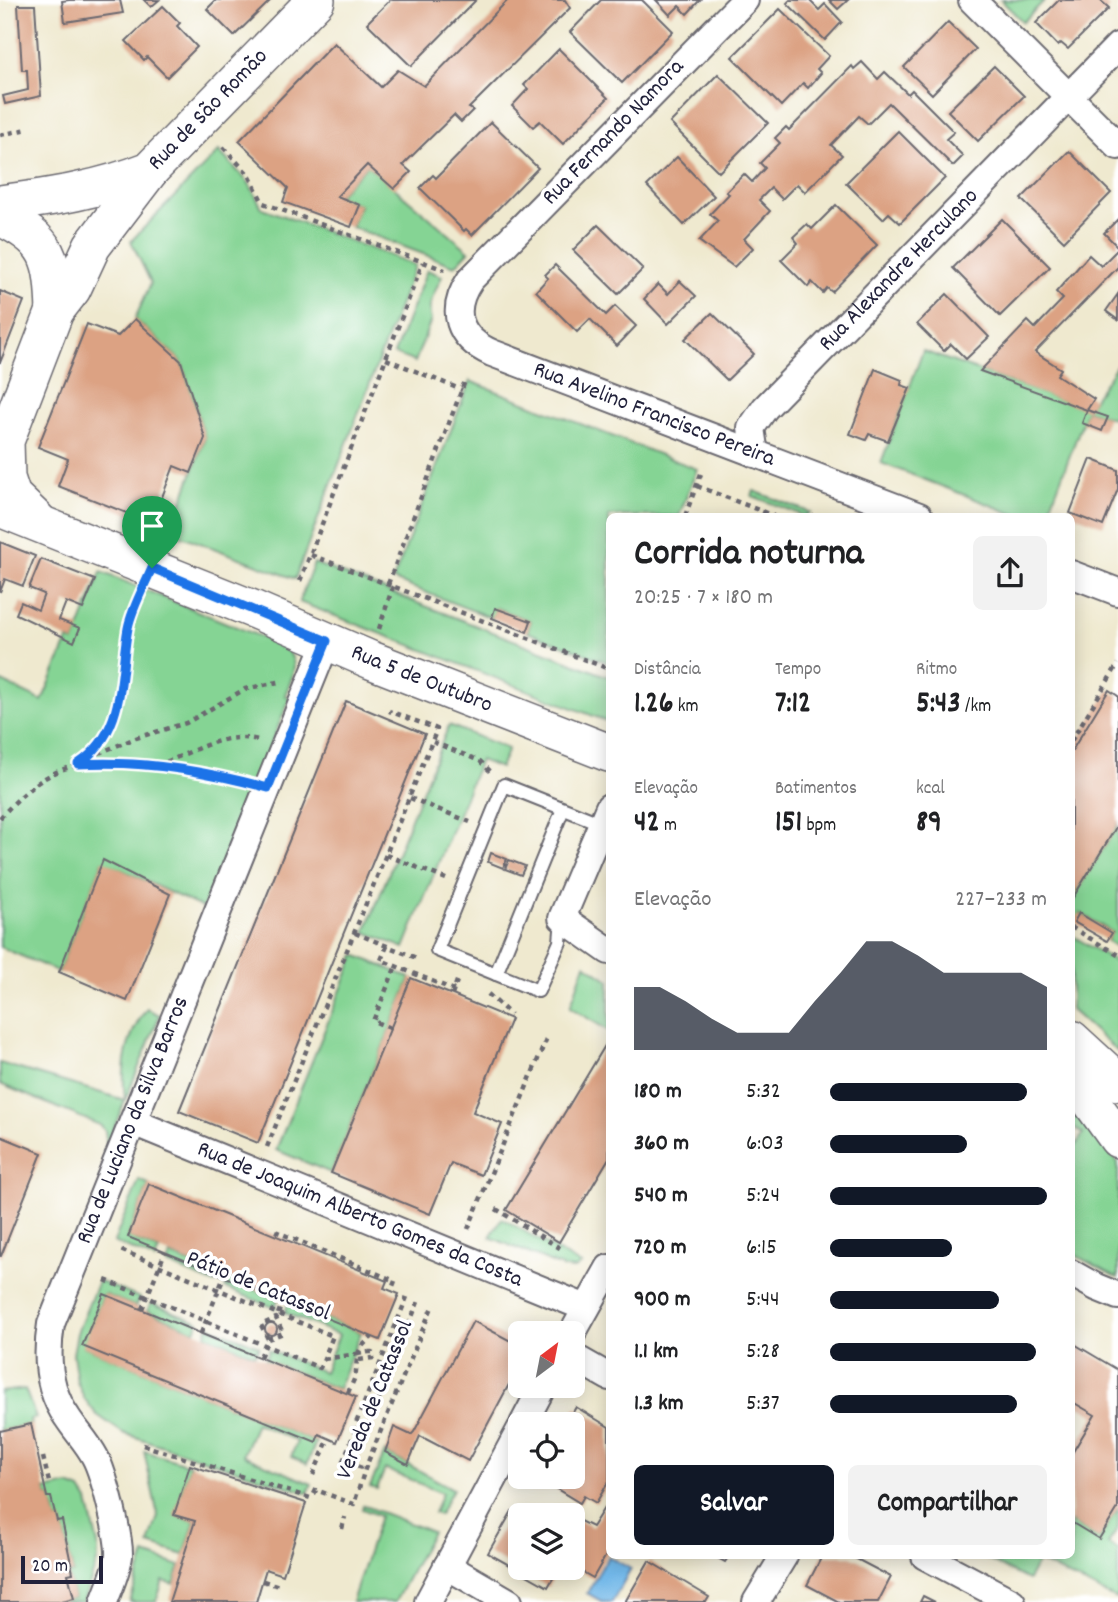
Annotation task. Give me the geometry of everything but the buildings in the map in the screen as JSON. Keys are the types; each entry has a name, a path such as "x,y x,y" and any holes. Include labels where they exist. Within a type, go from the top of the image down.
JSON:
{"main road":[{"name":"Rua de São Romão","path":"0,204 81,192 114,184 150,170 316,0"},
{"path":"40,523 12,496 6,478 2,443 55,311 72,289 92,246 150,170"},
{"path":"0,217 23,227 35,237 46,253 54,282 55,311"},
{"name":"Rua 5 de Outubro","path":"0,508 606,752"},
{"path":"1075,1043 1118,1082"},
{"path":"1075,1080 1118,1139"}],"street":[{"name":"Rua Fernando Namora","path":"483,267 745,0"},
{"path":"972,0 1118,146"},
{"name":"Rua Alexandre Herculano","path":"755,454 751,428 765,408 1118,46"},
{"name":"Rua Avelino Francisco Pereira","path":"483,267 463,291 458,305 462,328 475,344 499,356 911,513"},
{"path":"1075,576 1118,592"},
{"name":"Rua de Luciano da Silva Barros","path":"104,1602 118,1561 116,1538 97,1460 64,1412 53,1389 48,1360 49,1336 56,1310 327,641"},
{"path":"605,816 562,918 606,949"},
{"name":"Rua de Joaquim Alberto Gomes da Costa","path":"133,1122 586,1308"},
{"path":"579,1321 606,1273"},
{"path":"1075,1275 1118,1296"},
{"path":"585,1363 606,1375"},
{"path":"428,1602 508,1452"},
{"path":"757,1602 782,1559"},
{"path":"933,1559 1012,1602"},
{"path":"447,1566 509,1602"}],"lane":[{"path":"562,918 560,942 538,991 438,950 504,785 563,809 605,816"},
{"path":"496,974 563,809"}],"path":[{"path":"0,135 28,129"},
{"path":"223,146 249,175 262,202 445,270"},
{"path":"300,581 423,262"},
{"path":"386,359 462,390"},
{"path":"378,632 390,585 465,381"},
{"path":"686,513 702,471"},
{"path":"697,486 766,513"},
{"path":"311,555 606,668"},
{"path":"89,757 108,732 116,712 128,626 152,568"},
{"path":"1075,734 1118,664"},
{"path":"78,764 136,738 186,723 245,689 287,680 308,688"},
{"path":"267,1147 437,729 389,711"},
{"path":"153,766 222,739 254,739 284,747"},
{"path":"433,742 480,761"},
{"path":"0,818 13,803 43,779 61,769 78,764 153,766 230,778 268,788"},
{"path":"410,798 458,817"},
{"path":"386,855 434,874"},
{"path":"1075,929 1118,956"},
{"path":"387,946 381,960 454,990"},
{"path":"390,1028 373,1021 396,967"},
{"path":"468,1229 548,1035"},
{"path":"496,1209 563,1250"},
{"path":"275,1231 395,1282 391,1291"},
{"name":"Pátio de Catassol","path":"105,1280 320,1368 333,1336 277,1316 118,1249"},
{"path":"142,1309 165,1252"},
{"path":"201,1333 224,1277"},
{"path":"365,1469 343,1461 407,1297"},
{"path":"260,1357 268,1339 282,1333 277,1316 283,1301"},
{"path":"356,1429 365,1433 418,1301"},
{"name":"Vereda de Catassol","path":"143,1445 314,1497 316,1490 354,1504 365,1469 432,1307"},
{"path":"268,1339 261,1325 277,1316"},
{"path":"348,1393 356,1372 354,1363 361,1346 372,1337"},
{"path":"323,1359 372,1352 373,1358 359,1360"},
{"path":"368,1368 377,1372"},
{"path":"313,1475 329,1438"},
{"path":"43,1457 49,1482"},
{"path":"342,1529 345,1517"},
{"path":"262,1581 279,1586"}],"green space":[{"path":"1001,0 1045,0 1023,22"},
{"path":"219,151 249,183 262,208 415,265 295,579 171,532 205,438 181,361 135,319 151,283 131,241"},
{"path":"367,165 469,251 455,266 351,227 360,205 337,196"},
{"path":"427,270 442,276 432,298 431,320 415,362 394,354"},
{"path":"923,351 1087,409 1118,363 1118,420 1087,410 1048,513 1011,513 881,463"},
{"path":"470,381 697,469 680,513 606,513 606,662 527,632 531,621 496,608 492,618 393,580"},
{"path":"754,491 810,512 797,513 752,496"},
{"path":"314,563 606,676 606,721 299,602"},
{"path":"101,572 281,645 292,656 294,669 285,695 290,698 203,908 103,861 59,972 0,947 0,681 42,701 68,640 74,642"},
{"path":"449,725 508,749 500,768 480,760 404,948 365,932"},
{"path":"1118,824 1118,948 1107,941 1112,932 1080,913 1075,920 1075,894"},
{"path":"1075,937 1118,963 1118,1052 1075,1014"},
{"path":"355,955 411,978 331,1173 276,1150"},
{"path":"585,964 606,978 606,1029 570,1007"},
{"path":"147,1009 160,1015 107,1145 105,1131 100,1125 0,1084 0,1063 125,1100 127,1052 134,1030"},
{"path":"1084,1111 1118,1163 1118,1278 1075,1255 1075,1147 1083,1134 1075,1129 1075,1115"},
{"path":"139,1180 149,1184 128,1237 159,1250 155,1260 114,1242"},
{"path":"502,1218 581,1265 574,1269 564,1268 490,1237"},
{"path":"170,1255 218,1274 215,1284 167,1264"},
{"path":"229,1279 278,1299 275,1308 225,1288"},
{"path":"98,1281 140,1298 136,1307 104,1294 83,1346 316,1442 307,1464 291,1457 297,1441 256,1423 243,1455 312,1484 308,1493 123,1433 96,1414 84,1398 77,1382 73,1354 77,1333"},
{"path":"151,1303 199,1322 195,1331 147,1311"},
{"path":"288,1303 361,1332 338,1389 265,1360 269,1350 324,1372 339,1335 285,1313"},
{"path":"209,1326 259,1346 255,1355 206,1335"},
{"path":"25,1389 36,1418 30,1419 31,1424 0,1431 0,1392"},
{"path":"144,1451 190,1465 175,1515 195,1521 184,1555 149,1544 158,1516"},
{"path":"385,1452 453,1489 439,1515 434,1513 442,1493 385,1469 377,1489 370,1487"},
{"path":"69,1485 81,1490 88,1501 98,1545 98,1559 83,1602 58,1602 74,1598 68,1574 73,1573 62,1521 57,1521 51,1497 47,1497 45,1490"},
{"path":"363,1505 432,1532 395,1602 352,1602 380,1516 362,1509"},
{"path":"1118,1508 1118,1528 1108,1544 1118,1550 1118,1600 1038,1561 1028,1580 987,1559 1075,1559 1075,1524 1099,1539"},
{"path":"145,1554 180,1566 174,1584 163,1581 156,1602 130,1602"}],"water":[{"path":"606,1559 613,1559 631,1569 612,1602 603,1602 587,1593"}],"route":[{"path":"152,568 327,641 268,788 230,778 153,766 78,764 98,748 116,712 128,626 152,568"}]}
